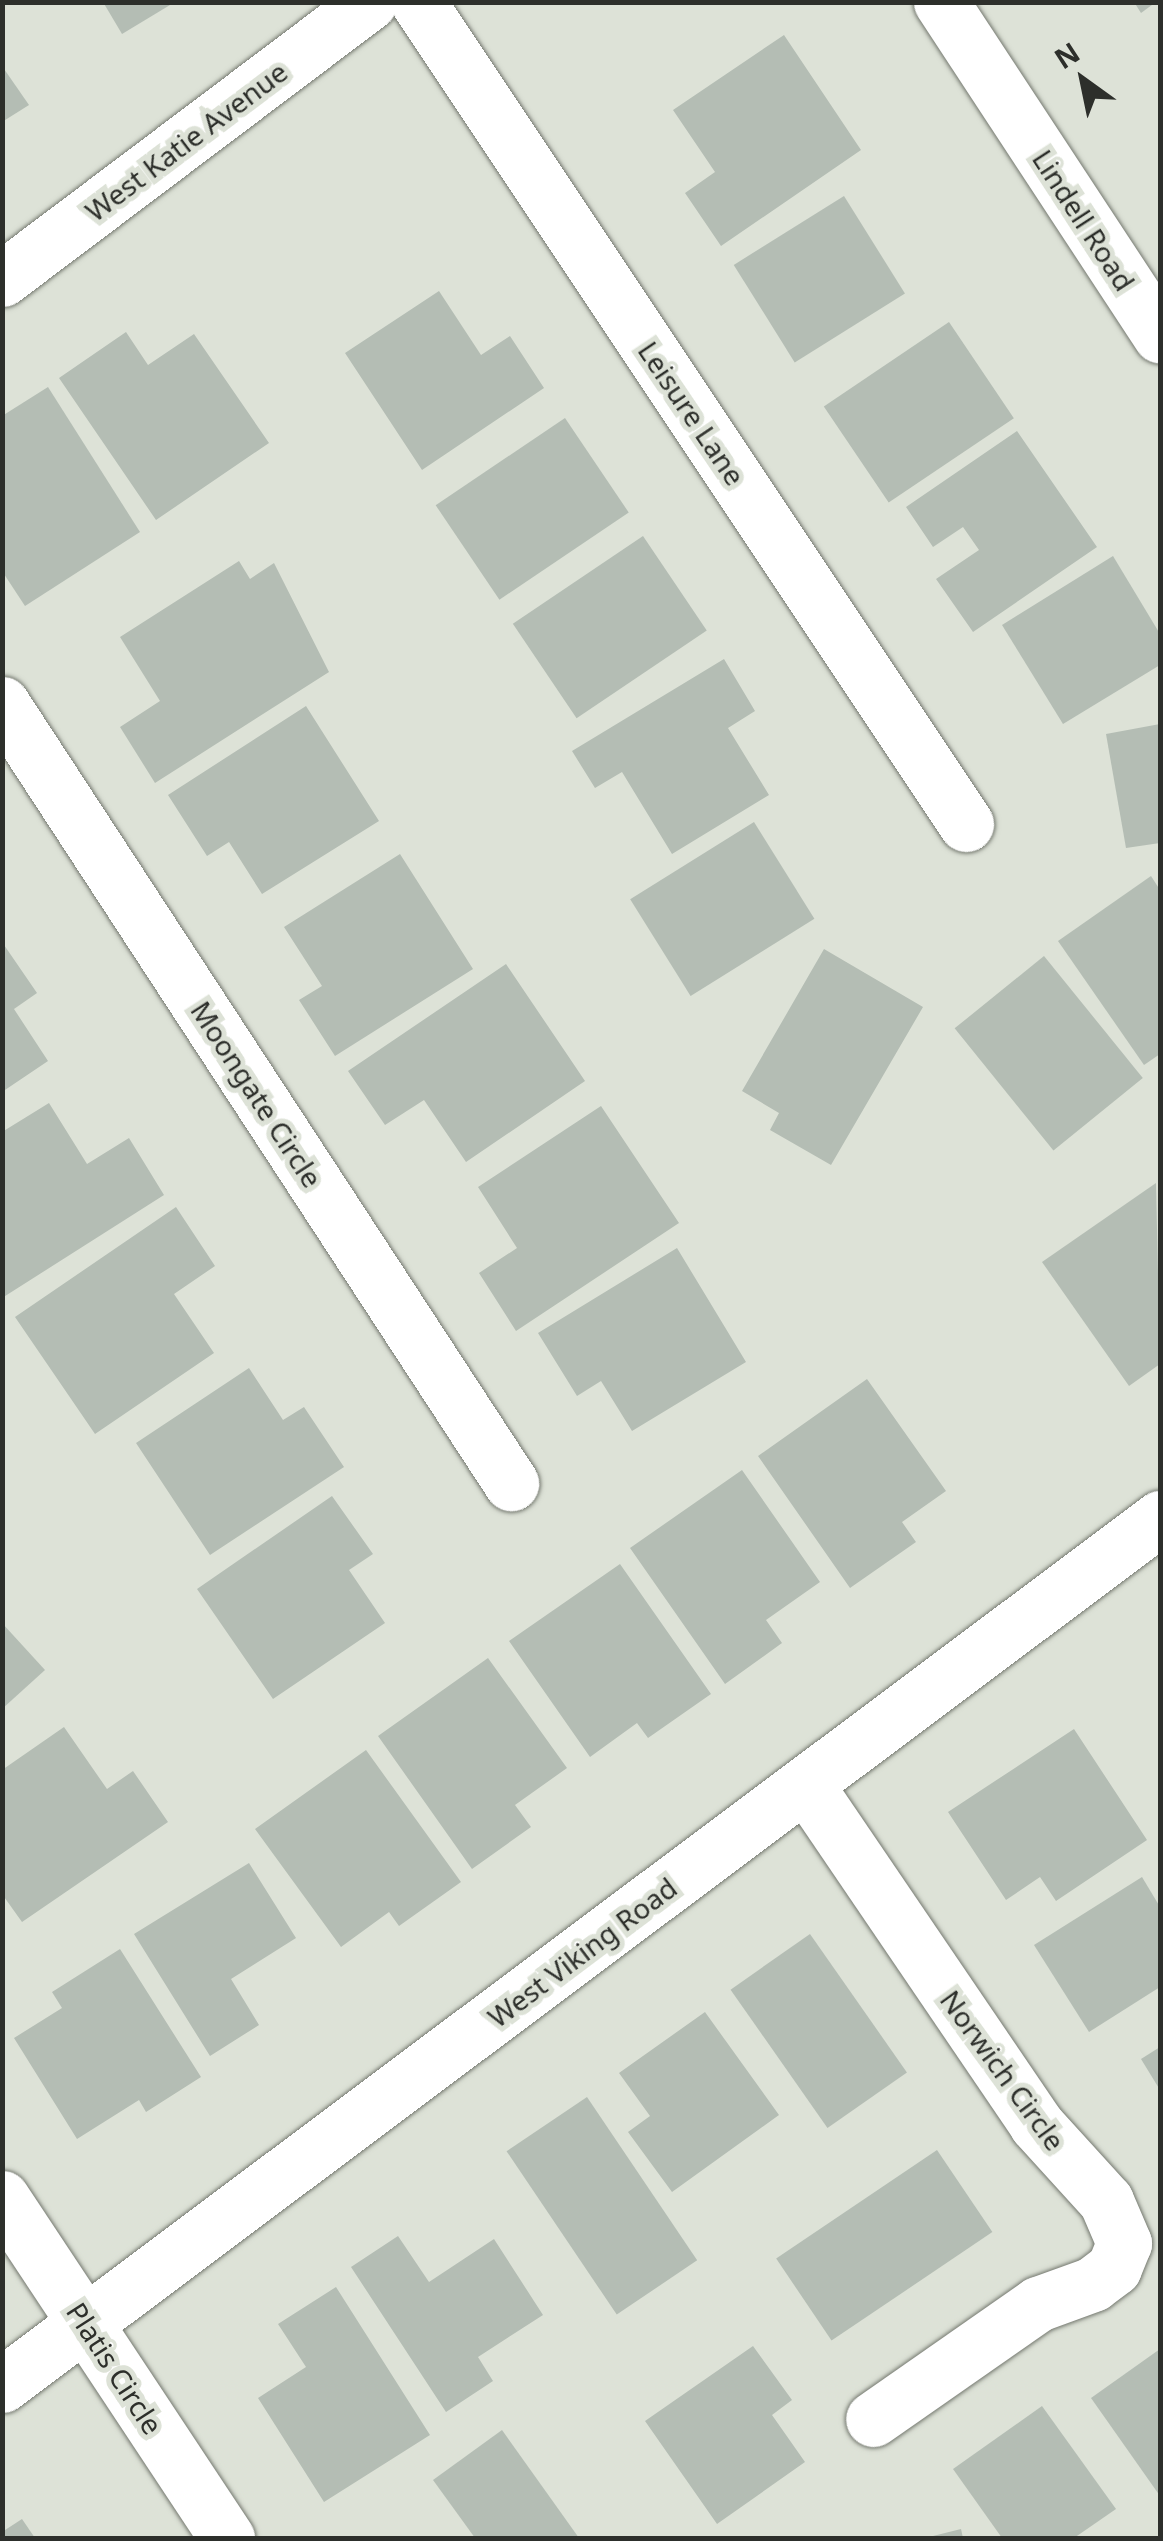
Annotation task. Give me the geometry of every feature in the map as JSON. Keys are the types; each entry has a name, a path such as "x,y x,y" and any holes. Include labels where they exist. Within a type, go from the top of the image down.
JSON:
{"street":[{"name":"West Katie Avenue","path":"2,279 369,2"},
{"name":"Leisure Lane","path":"418,2 966,824"},
{"name":"Lindell Road","path":"941,2 1160,336"},
{"name":"Moongate Circle","path":"2,704 511,1483"},
{"name":"West Viking Road","path":"2,2385 1160,1518"},
{"name":"Norwich Circle","path":"806,1786 1036,2124 1106,2201 1124,2243 1114,2268 1094,2284 1038,2304 872,2419"},
{"name":"Platis Circle","path":"2,2198 228,2538"}],"building":[{"path":"103,2 175,2 122,34"},
{"path":"1134,2 1156,2 1141,13"},
{"path":"784,35 861,150 721,246 685,193 715,172 673,110"},
{"path":"2,66 29,105 2,122"},
{"path":"844,196 905,294 795,362 734,265"},
{"path":"439,291 481,355 510,336 544,388 422,470 345,353"},
{"path":"949,322 1014,418 889,503 824,406"},
{"path":"126,332 148,365 194,334 269,443 156,520 59,378"},
{"path":"48,387 140,532 25,606 2,571 2,416"},
{"path":"565,418 629,513 499,600 436,505"},
{"path":"1017,431 1097,547 973,632 936,579 979,550 963,527 933,547 906,507"},
{"path":"643,536 707,631 577,718 513,624"},
{"path":"1113,556 1160,634 1160,665 1063,724 1002,625"},
{"path":"239,561 250,579 274,563 329,672 155,783 120,727 160,701 120,637"},
{"path":"724,659 755,711 728,728 769,795 672,854 622,772 595,788 572,751"},
{"path":"306,706 379,821 262,894 229,842 207,856 168,795"},
{"path":"1160,724 1160,843 1126,848 1106,734"},
{"path":"754,822 814,919 691,996 630,899"},
{"path":"400,854 473,969 335,1056 299,1000 322,986 284,927"},
{"path":"1151,876 1160,890 1160,1054 1144,1065 1058,941"},
{"path":"2,942 37,993 14,1009 48,1061 2,1092"},
{"path":"824,949 923,1007 831,1165 770,1130 779,1113 742,1091"},
{"path":"1044,956 1143,1078 1053,1150 955,1028"},
{"path":"506,964 585,1081 466,1162 424,1100 385,1125 348,1071"},
{"path":"49,1103 87,1164 129,1138 164,1195 2,1298 2,1132"},
{"path":"601,1106 679,1223 516,1331 479,1273 517,1248 478,1187"},
{"path":"1156,1183 1160,1364 1129,1386 1042,1262"},
{"path":"176,1207 215,1266 174,1294 214,1353 95,1434 15,1317"},
{"path":"677,1248 746,1362 632,1431 601,1381 577,1396 538,1333"},
{"path":"249,1368 283,1420 304,1407 344,1467 210,1555 136,1443"},
{"path":"867,1379 946,1491 902,1522 916,1542 850,1588 758,1456"},
{"path":"742,1470 820,1582 766,1620 782,1643 725,1684 630,1548"},
{"path":"332,1496 373,1554 349,1570 385,1623 273,1699 197,1589"},
{"path":"620,1564 711,1694 648,1738 637,1723 590,1757 509,1641"},
{"path":"2,1623 45,1670 2,1709"},
{"path":"488,1658 567,1768 515,1805 531,1827 472,1869 378,1736"},
{"path":"64,1727 107,1789 133,1771 168,1822 22,1922 2,1894 2,1770"},
{"path":"1074,1729 1147,1840 1056,1901 1040,1877 1006,1900 948,1812"},
{"path":"366,1750 461,1882 399,1926 389,1912 341,1947 255,1829"},
{"path":"249,1863 296,1938 231,1979 259,2025 210,2056 134,1934"},
{"path":"1142,1877 1160,1907 1160,1987 1089,2032 1034,1945"},
{"path":"810,1934 907,2072 827,2128 731,1990"},
{"path":"120,1949 201,2077 146,2112 139,2100 77,2139 14,2038 62,2008 52,1992"},
{"path":"705,2012 779,2115 672,2192 628,2132 650,2116 619,2073"},
{"path":"1160,2047 1160,2090 1141,2059"},
{"path":"587,2097 697,2260 617,2315 507,2151"},
{"path":"937,2150 992,2232 832,2341 776,2258"},
{"path":"398,2236 429,2282 494,2239 543,2315 478,2357 493,2381 446,2412 351,2267"},
{"path":"336,2287 430,2435 324,2502 258,2398 306,2367 278,2324"},
{"path":"753,2346 792,2400 772,2415 805,2462 717,2524 645,2421"},
{"path":"1160,2349 1160,2496 1091,2398"},
{"path":"1042,2406 1116,2509 1074,2538 1002,2538 953,2469"},
{"path":"502,2430 579,2538 475,2538 433,2480"},
{"path":"22,2519 35,2538 2,2538 2,2532"},
{"path":"961,2529 963,2538 929,2538 929,2537"}]}
